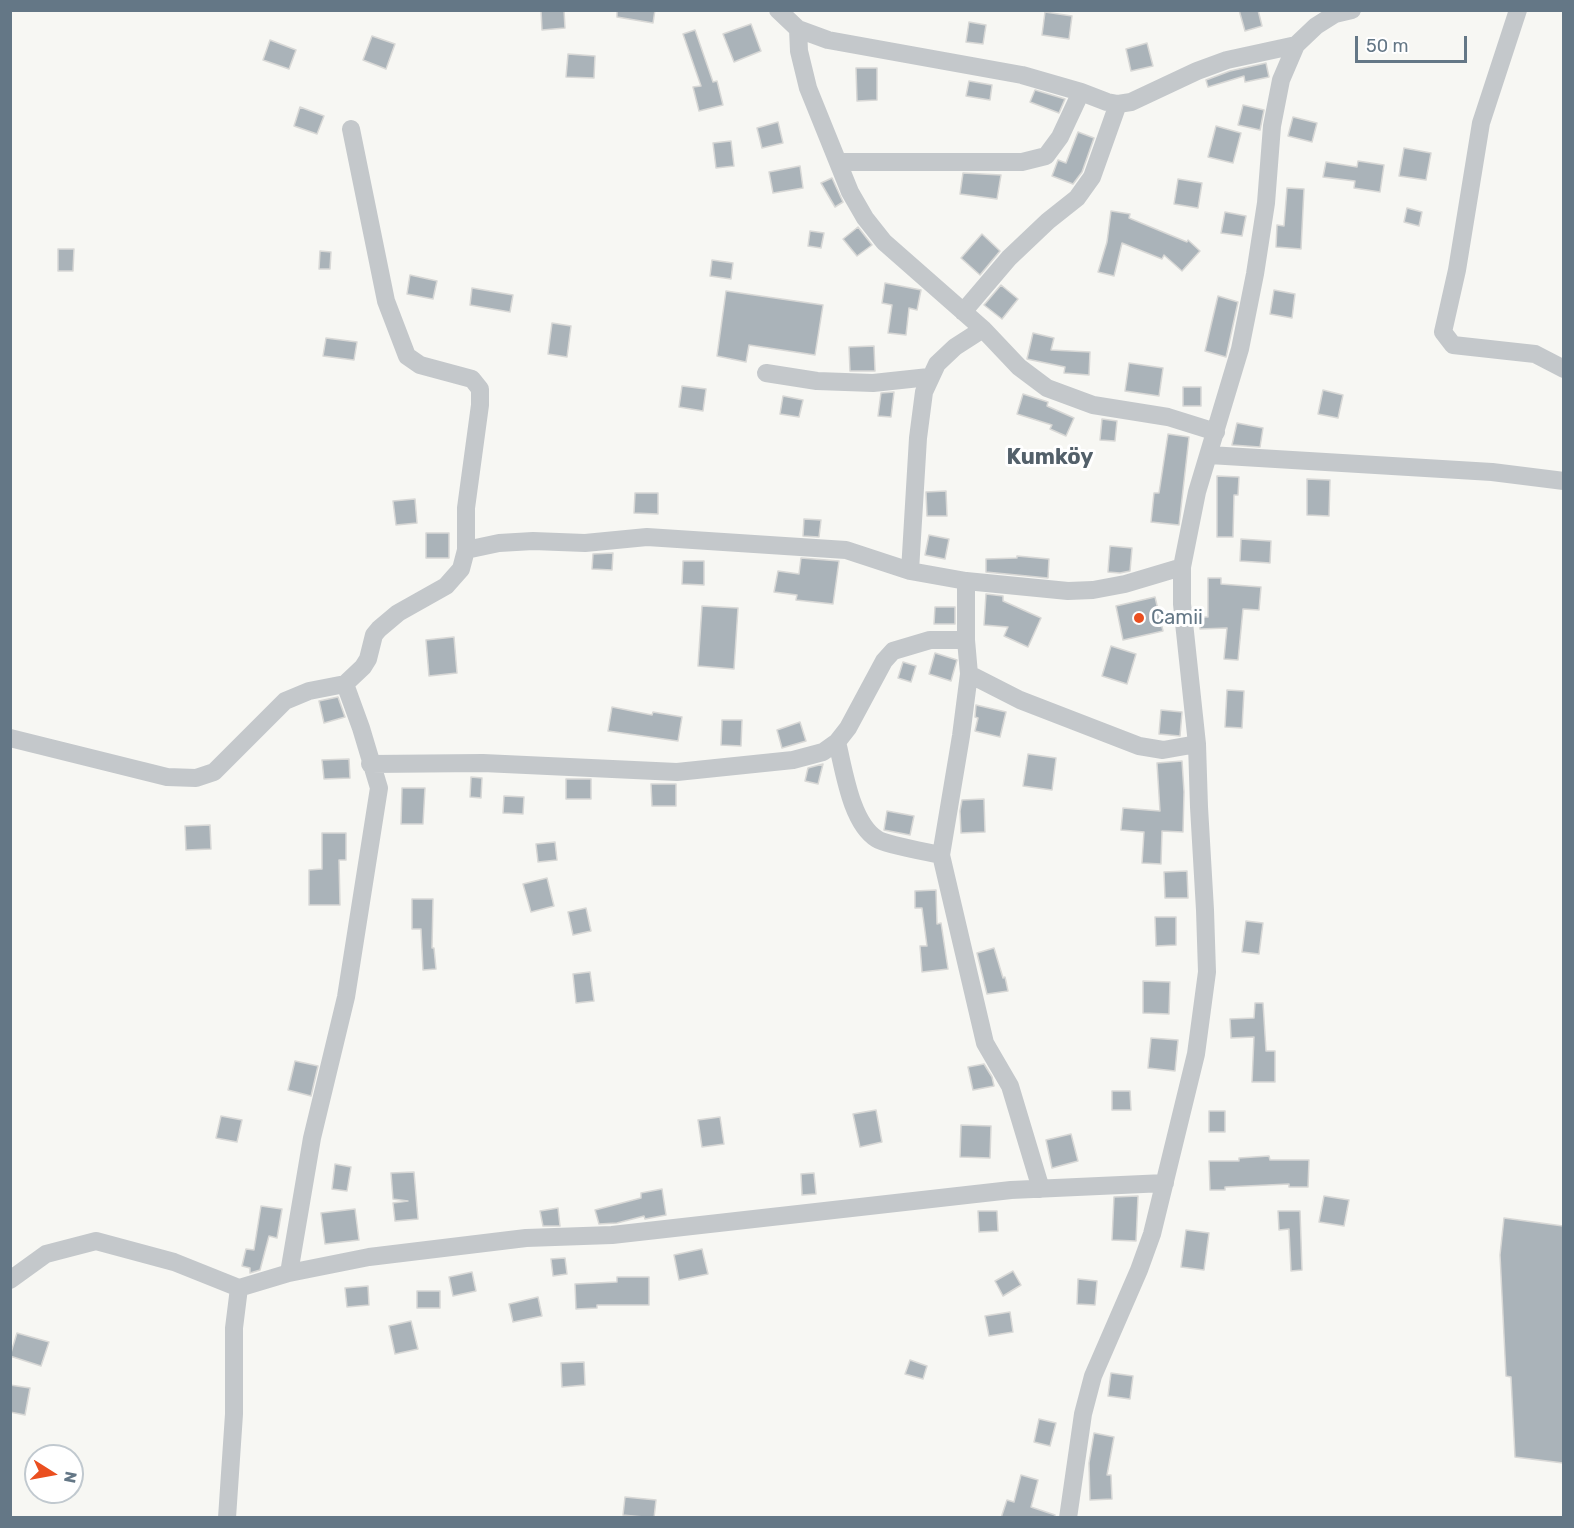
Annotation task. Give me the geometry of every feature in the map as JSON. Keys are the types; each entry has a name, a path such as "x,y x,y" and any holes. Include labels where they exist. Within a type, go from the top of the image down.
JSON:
{"street":[{"path":"778,10 798,30 828,40 1022,75 1118,104 1131,102 1197,71 1227,60 1296,45"},
{"path":"1068,1518 1083,1414 1093,1376 1139,1270 1152,1234 1165,1183 1196,1054 1207,972 1197,744 1182,604 1182,567 1197,492 1240,349 1256,274 1266,204 1272,126 1281,80 1296,45 1316,26 1335,15 1352,10"},
{"path":"1518,10 1481,123 1457,270 1443,332 1453,345 1534,354 1563,369"},
{"path":"798,30 808,88 850,192 865,218 884,242 983,329 1018,367 1047,388 1093,405 1168,417 1216,432"},
{"path":"838,162 1022,162 1046,156 1060,137 1081,92"},
{"path":"963,312 1009,258 1048,221 1077,198 1092,177 1118,104"},
{"path":"10,738 167,777 196,778 214,771 285,701 309,691 345,684 368,659 374,635 379,629 398,613 446,585 461,570 466,550 466,508 480,405 480,389 472,379 420,365 407,356 386,301 351,129"},
{"path":"910,571 918,438 924,392 937,364 955,347 983,329"},
{"path":"766,373 817,381 873,383 930,377"},
{"path":"1209,455 1492,472 1563,481"},
{"path":"466,550 499,543 585,543 647,537 846,550 910,571 966,581 1068,591 1093,590 1125,584 1182,567"},
{"path":"966,581 966,640 969,674 941,855 985,1043 1010,1086 1041,1189"},
{"path":"370,764 483,764 677,772 793,760 824,752 837,742 848,728 884,661 893,651 930,640 966,640"},
{"path":"969,674 1020,700 1139,746 1164,750 1197,744"},
{"path":"289,1273 312,1138 346,997 379,788 345,684"},
{"path":"837,742 846,782 862,825 878,841 941,855"},
{"path":"10,1280 46,1254 96,1241 174,1262 239,1288 289,1273 369,1257 526,1238 612,1235 1011,1190 1165,1183"},
{"path":"226,1518 234,1414 234,1329 239,1288"}],"building":[{"path":"541,10 564,10 565,28 542,30"},
{"path":"617,10 655,10 653,23 617,17"},
{"path":"1239,10 1258,10 1262,26 1245,31"},
{"path":"1045,12 1072,16 1069,39 1042,35"},
{"path":"969,22 986,25 983,44 966,42"},
{"path":"751,24 761,51 734,62 723,34"},
{"path":"695,30 713,82 717,81 723,105 699,111 693,87 701,86 683,34"},
{"path":"372,36 395,44 386,69 363,60"},
{"path":"270,40 296,50 289,69 263,60"},
{"path":"1147,43 1153,66 1131,71 1126,49"},
{"path":"568,54 595,56 594,78 566,77"},
{"path":"1266,63 1269,77 1245,82 1244,76 1208,87 1206,80 1230,71"},
{"path":"856,68 877,68 877,100 857,101"},
{"path":"969,81 992,85 990,100 966,96"},
{"path":"1035,90 1065,99 1059,113 1030,102"},
{"path":"1243,105 1264,110 1260,130 1238,125"},
{"path":"300,107 324,116 317,134 294,126"},
{"path":"1293,117 1317,123 1312,142 1288,136"},
{"path":"778,122 783,143 762,148 757,128"},
{"path":"1216,126 1241,133 1233,163 1208,157"},
{"path":"1078,132 1094,138 1082,172 1073,184 1052,176 1058,160 1066,163"},
{"path":"731,141 734,166 716,168 713,143"},
{"path":"1404,148 1431,153 1426,180 1399,176"},
{"path":"1358,161 1384,165 1380,192 1354,188 1355,181 1323,177 1326,162 1357,167"},
{"path":"800,166 803,188 773,193 769,172"},
{"path":"963,173 1001,175 997,199 960,194"},
{"path":"832,178 843,202 835,207 821,183"},
{"path":"1178,179 1202,183 1198,208 1174,204"},
{"path":"1287,188 1304,189 1301,249 1276,247 1277,225 1284,226"},
{"path":"1407,208 1422,212 1419,226 1404,222"},
{"path":"1111,211 1130,214 1129,218 1187,242 1188,240 1200,251 1182,271 1164,255 1162,259 1122,243 1114,276 1098,272 1107,242"},
{"path":"1225,212 1246,216 1242,236 1221,233"},
{"path":"858,227 872,245 857,256 843,239"},
{"path":"810,231 824,233 821,248 808,246"},
{"path":"982,234 1000,251 980,275 961,258"},
{"path":"58,249 74,249 73,271 58,271"},
{"path":"320,251 331,252 330,269 319,269"},
{"path":"712,260 733,263 731,279 710,276"},
{"path":"410,275 437,281 433,299 407,294"},
{"path":"885,283 921,290 917,310 909,308 906,335 888,333 892,305 882,303"},
{"path":"1001,285 1018,299 1002,319 984,305"},
{"path":"472,288 513,295 510,312 470,305"},
{"path":"1274,290 1295,294 1292,318 1270,314"},
{"path":"726,291 823,305 815,355 749,345 746,362 717,356"},
{"path":"1218,296 1238,302 1226,357 1205,351"},
{"path":"552,323 571,326 567,357 548,354"},
{"path":"1033,333 1054,338 1051,350 1090,352 1089,375 1064,373 1065,367 1027,359"},
{"path":"326,338 357,342 354,360 323,356"},
{"path":"874,346 875,371 850,371 849,347"},
{"path":"1129,363 1163,368 1159,396 1125,391"},
{"path":"682,386 706,389 703,411 679,407"},
{"path":"1183,387 1201,387 1201,406 1183,406"},
{"path":"1323,390 1343,395 1338,418 1318,414"},
{"path":"894,392 891,417 878,416 881,393"},
{"path":"1023,394 1048,402 1047,406 1074,418 1066,436 1050,429 1052,425 1017,414"},
{"path":"783,396 803,400 799,417 780,414"},
{"path":"1102,419 1117,421 1115,441 1100,440"},
{"path":"1237,423 1263,428 1260,447 1232,445"},
{"path":"1168,434 1189,437 1179,525 1151,522 1154,493 1159,493"},
{"path":"1217,476 1239,477 1238,495 1234,495 1233,537 1217,537"},
{"path":"1307,479 1330,480 1329,516 1307,515"},
{"path":"946,491 947,516 927,516 926,492"},
{"path":"635,493 658,493 658,514 634,513"},
{"path":"415,499 417,523 396,525 393,501"},
{"path":"804,519 821,520 819,537 803,536"},
{"path":"426,533 449,533 449,558 426,558"},
{"path":"929,535 949,539 945,559 925,555"},
{"path":"1241,539 1271,541 1270,563 1240,561"},
{"path":"1110,546 1132,548 1130,571 1108,572"},
{"path":"613,553 612,570 592,569 593,554"},
{"path":"1017,556 1049,559 1048,578 986,572 986,559 1017,558"},
{"path":"801,558 839,561 833,604 796,600 797,595 774,592 778,571 799,574"},
{"path":"683,561 704,561 704,585 682,584"},
{"path":"1208,578 1221,578 1221,584 1261,587 1259,610 1243,609 1238,660 1224,659 1227,628 1200,629 1200,617 1208,617"},
{"path":"986,594 1003,596 1003,601 1041,618 1028,647 1004,636 1008,627 984,625"},
{"name":"Camii","path":"1155,597 1163,631 1123,640 1116,606"},
{"path":"702,606 738,608 734,669 698,666"},
{"path":"935,607 955,607 955,624 934,624"},
{"path":"454,637 457,673 429,676 426,640"},
{"path":"1111,646 1136,654 1127,684 1102,676"},
{"path":"935,653 957,660 951,681 929,674"},
{"path":"903,662 916,666 911,682 898,678"},
{"path":"1227,690 1244,691 1242,728 1225,727"},
{"path":"338,697 345,717 324,723 319,701"},
{"path":"976,705 1006,712 1000,737 975,731 978,718 975,717"},
{"path":"612,707 652,715 653,712 682,717 678,741 608,731"},
{"path":"1161,710 1182,712 1180,736 1159,734"},
{"path":"722,720 742,720 741,746 721,745"},
{"path":"800,722 806,741 782,748 777,730"},
{"path":"1028,754 1056,758 1052,790 1023,786"},
{"path":"349,759 350,778 324,779 322,760"},
{"path":"1182,761 1183,832 1162,831 1161,864 1142,863 1144,832 1121,830 1123,808 1160,811 1157,763"},
{"path":"823,764 818,784 805,781 808,768"},
{"path":"471,777 482,778 481,798 470,797"},
{"path":"566,779 591,779 591,799 566,799"},
{"path":"651,784 676,784 676,806 652,806"},
{"path":"402,788 425,788 423,824 401,824"},
{"path":"504,796 524,797 523,814 503,813"},
{"path":"984,799 985,832 961,833 962,800"},
{"path":"887,811 914,816 910,835 884,830"},
{"path":"210,825 211,849 186,850 185,826"},
{"path":"322,833 346,833 346,860 339,860 340,905 309,905 309,870 322,869"},
{"path":"555,842 557,860 538,862 536,844"},
{"path":"1187,871 1188,898 1165,898 1164,872"},
{"path":"547,878 554,906 531,912 523,884"},
{"path":"936,890 937,924 941,923 948,969 922,972 920,946 927,946 922,908 915,908 915,891"},
{"path":"412,899 433,899 432,948 434,948 436,969 423,970 421,929 412,929"},
{"path":"586,908 591,931 573,935 568,912"},
{"path":"1155,917 1176,917 1176,945 1156,946"},
{"path":"1246,921 1263,923 1259,954 1242,952"},
{"path":"994,948 1008,991 987,994 977,953"},
{"path":"590,972 594,1001 576,1003 573,974"},
{"path":"1143,981 1170,982 1169,1014 1143,1013"},
{"path":"1255,1003 1263,1003 1266,1051 1275,1051 1275,1082 1252,1082 1254,1037 1231,1038 1230,1019 1254,1018"},
{"path":"1151,1038 1178,1040 1175,1071 1148,1068"},
{"path":"295,1061 318,1066 311,1096 288,1090"},
{"path":"984,1064 992,1077 994,1086 973,1090 968,1067"},
{"path":"1112,1091 1130,1091 1131,1110 1112,1110"},
{"path":"876,1110 882,1142 860,1147 853,1114"},
{"path":"1209,1111 1225,1111 1225,1132 1209,1132"},
{"path":"221,1116 242,1120 237,1142 216,1138"},
{"path":"720,1117 724,1144 702,1147 698,1120"},
{"path":"961,1125 991,1126 990,1158 960,1157"},
{"path":"1071,1134 1078,1161 1052,1168 1046,1140"},
{"path":"1269,1156 1270,1160 1309,1160 1308,1187 1289,1187 1289,1184 1225,1187 1225,1190 1210,1190 1209,1161 1239,1161 1239,1158"},
{"path":"335,1164 351,1167 347,1191 332,1189"},
{"path":"414,1172 418,1219 395,1221 393,1203 408,1201 393,1199 391,1173"},
{"path":"814,1173 816,1194 802,1195 801,1174"},
{"path":"662,1189 666,1215 645,1219 644,1216 617,1223 599,1224 595,1210 641,1198 641,1193"},
{"path":"1138,1196 1136,1241 1112,1240 1114,1197"},
{"path":"1324,1196 1349,1200 1344,1226 1319,1222"},
{"path":"261,1206 282,1209 277,1238 269,1236 260,1270 250,1273 250,1268 242,1266 246,1249 254,1250"},
{"path":"558,1208 560,1226 543,1226 540,1211"},
{"path":"355,1209 359,1240 325,1244 321,1213"},
{"path":"978,1211 997,1211 998,1231 979,1232"},
{"path":"1278,1211 1300,1211 1302,1270 1291,1271 1289,1229 1279,1230"},
{"path":"1504,1218 1563,1226 1563,1463 1515,1457 1511,1377 1506,1376 1500,1255"},
{"path":"1186,1230 1209,1233 1204,1270 1181,1267"},
{"path":"702,1249 708,1274 679,1280 674,1255"},
{"path":"565,1258 567,1274 553,1276 551,1259"},
{"path":"1013,1271 1021,1285 1003,1296 995,1281"},
{"path":"472,1272 476,1291 453,1296 449,1277"},
{"path":"617,1277 649,1277 649,1305 597,1305 597,1308 576,1309 575,1284 617,1282"},
{"path":"1078,1279 1097,1281 1095,1305 1077,1304"},
{"path":"368,1286 369,1305 347,1307 345,1288"},
{"path":"417,1291 440,1291 440,1308 417,1308"},
{"path":"538,1297 542,1316 513,1322 509,1304"},
{"path":"1010,1312 1013,1332 989,1336 985,1316"},
{"path":"411,1321 418,1349 395,1354 389,1326"},
{"path":"17,1333 49,1342 41,1366 10,1356"},
{"path":"910,1360 927,1366 923,1379 905,1374"},
{"path":"584,1362 585,1385 562,1387 561,1363"},
{"path":"1111,1373 1133,1376 1130,1399 1108,1396"},
{"path":"10,1385 30,1388 25,1415 10,1412"},
{"path":"1039,1419 1056,1423 1050,1446 1034,1442"},
{"path":"1094,1433 1114,1437 1107,1475 1111,1475 1112,1499 1090,1500 1089,1463"},
{"path":"1021,1475 1038,1480 1031,1507 1055,1515 1054,1518 1001,1518 1007,1500 1014,1502"},
{"path":"625,1497 656,1500 654,1518 623,1515"}],"place":[{"name":"Camii","path":"1139,618"}],"district":[{"name":"Kumköy","path":"1050,458"}]}
